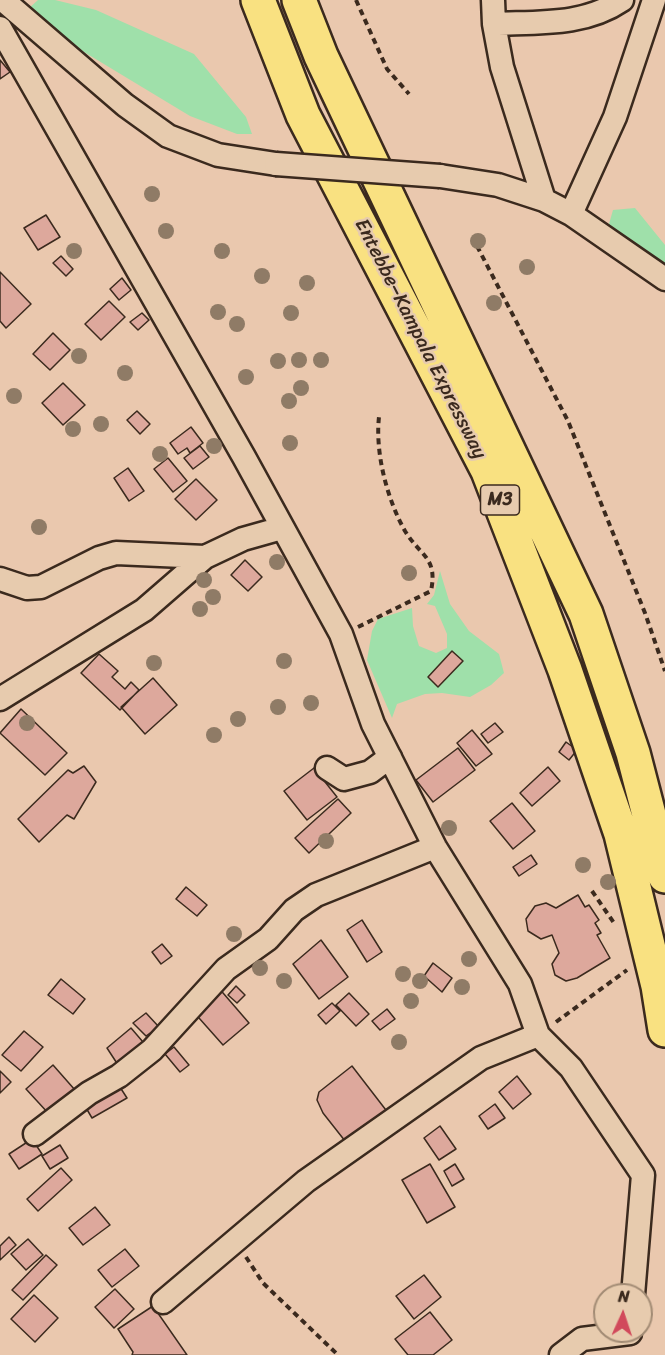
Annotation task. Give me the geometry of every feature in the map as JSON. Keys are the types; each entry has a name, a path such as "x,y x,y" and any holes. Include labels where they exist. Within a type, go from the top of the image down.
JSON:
{"highway":[{"name":"Entebbe–Kampala Expressway","path":"258,0 303,115 488,471 566,670 621,834 658,986 665,1030"},
{"name":"Entebbe–Kampala Expressway","path":"299,0 321,56 475,374 586,614 633,753 665,876"}],"street":[{"path":"3,0 125,105 168,136 218,155 276,164 440,176 498,185 544,200 571,214 665,279"},
{"path":"493,0 494,24 502,67 544,200"},
{"path":"494,24 577,20 609,9 622,0"},
{"path":"571,214 615,117 654,0"},
{"path":"0,28 341,634 373,724 435,847 519,984 538,1035 571,1068 643,1175 634,1283"},
{"path":"0,699 144,610 205,557 243,539 282,528"},
{"path":"0,579 27,588 41,587 99,558 116,553 205,557"},
{"path":"327,768 344,779 370,772 390,757"},
{"path":"35,1134 89,1093 119,1076 152,1050 226,969 268,939 294,910 316,895 435,847"},
{"path":"163,1302 306,1181 481,1058 538,1035"},
{"path":"561,1355 582,1340 593,1340"}],"path":[{"path":"356,0 387,69 409,94"},
{"path":"477,246 568,421 645,613 665,671"},
{"path":"341,634 422,597 431,591 434,577 433,565 406,531 390,493 379,448 379,417"},
{"path":"592,891 617,927"},
{"path":"538,1035 626,971 633,963"},
{"path":"238,1240 263,1283 338,1355"}],"green space":[{"path":"38,0 55,0 96,10 194,54 246,117 252,134 237,134 190,116 31,20 27,10"},
{"path":"635,208 665,245 665,271 607,231 613,210"},
{"path":"440,571 450,604 469,631 499,654 504,673 491,685 470,697 442,693 425,694 397,704 392,718 367,660 372,631 378,619 412,608 413,626 419,646 436,653 447,648 447,634 435,606 427,604 434,595"}],"building":[{"path":"0,60 10,72 0,79"},
{"path":"46,215 60,237 38,250 24,228"},
{"path":"61,256 73,269 66,276 53,263"},
{"path":"0,272 31,304 6,328 0,321"},
{"path":"122,278 131,290 119,300 110,289"},
{"path":"109,301 125,317 101,340 85,324"},
{"path":"142,313 149,320 138,330 130,322"},
{"path":"53,333 70,350 50,370 33,354"},
{"path":"63,383 85,405 63,425 42,403"},
{"path":"137,411 150,424 140,434 127,420"},
{"path":"191,427 203,443 190,453 187,448 178,454 170,443"},
{"path":"200,446 209,457 193,469 184,458"},
{"path":"168,458 187,481 173,492 154,469"},
{"path":"128,468 144,491 129,501 114,478"},
{"path":"196,479 217,500 196,520 175,499"},
{"path":"245,560 262,577 248,591 231,575"},
{"path":"452,651 463,661 438,687 428,677"},
{"path":"99,654 118,671 112,677 125,689 131,682 139,690 120,710 81,673"},
{"path":"153,678 177,705 145,734 121,707"},
{"path":"21,709 67,753 45,775 0,733"},
{"path":"495,723 503,732 488,743 481,734"},
{"path":"472,730 492,754 476,766 457,743"},
{"path":"566,742 577,750 569,760 559,752"},
{"path":"458,748 475,770 433,802 416,780"},
{"path":"84,766 96,782 74,819 67,815 39,842 18,819 68,770 73,773"},
{"path":"548,767 560,781 532,806 520,793"},
{"path":"314,768 337,797 307,820 284,791"},
{"path":"338,799 351,813 309,853 295,838"},
{"path":"512,803 535,831 513,849 490,821"},
{"path":"531,855 537,864 519,876 513,867"},
{"path":"186,887 207,905 197,916 176,899"},
{"path":"578,895 585,907 589,905 599,920 595,923 601,933 597,935 610,958 577,978 566,981 555,975 552,964 559,953 552,935 541,939 528,931 526,919 535,906 546,903 556,908"},
{"path":"362,920 382,952 367,962 347,930"},
{"path":"321,940 348,977 319,999 293,964"},
{"path":"162,944 172,956 161,964 152,952"},
{"path":"433,963 452,978 442,992 424,976"},
{"path":"61,979 85,999 73,1014 48,995"},
{"path":"217,986 249,1023 223,1045 191,1009"},
{"path":"236,986 245,995 237,1003 228,995"},
{"path":"349,993 369,1014 356,1026 336,1005"},
{"path":"332,1003 340,1011 326,1024 318,1015"},
{"path":"387,1009 395,1019 380,1030 372,1021"},
{"path":"146,1013 159,1027 146,1036 133,1023"},
{"path":"131,1028 149,1049 122,1071 107,1048"},
{"path":"24,1031 43,1047 21,1071 2,1055"},
{"path":"174,1047 189,1065 180,1072 165,1054"},
{"path":"53,1065 75,1090 49,1114 26,1089"},
{"path":"352,1066 389,1114 349,1146 323,1113 317,1100 319,1092"},
{"path":"0,1071 11,1082 0,1093"},
{"path":"517,1076 531,1094 513,1109 499,1092"},
{"path":"116,1081 127,1098 92,1118 82,1101"},
{"path":"495,1104 505,1118 488,1129 479,1116"},
{"path":"440,1126 456,1149 439,1160 424,1138"},
{"path":"32,1139 42,1154 19,1169 9,1154"},
{"path":"60,1145 68,1158 50,1169 42,1156"},
{"path":"430,1164 455,1207 427,1223 402,1180"},
{"path":"455,1164 464,1179 452,1186 444,1171"},
{"path":"61,1168 72,1180 38,1211 27,1199"},
{"path":"95,1207 110,1225 83,1245 69,1228"},
{"path":"9,1237 16,1245 0,1260 0,1246"},
{"path":"28,1239 43,1255 26,1270 11,1254"},
{"path":"125,1249 139,1266 112,1287 98,1270"},
{"path":"46,1255 57,1265 23,1300 12,1290"},
{"path":"424,1275 441,1297 414,1319 396,1296"},
{"path":"115,1289 134,1309 114,1328 95,1307"},
{"path":"34,1295 58,1318 35,1342 11,1319"},
{"path":"153,1306 187,1355 132,1355 133,1352 118,1329"},
{"path":"430,1312 452,1340 433,1355 408,1355 395,1339"}]}
